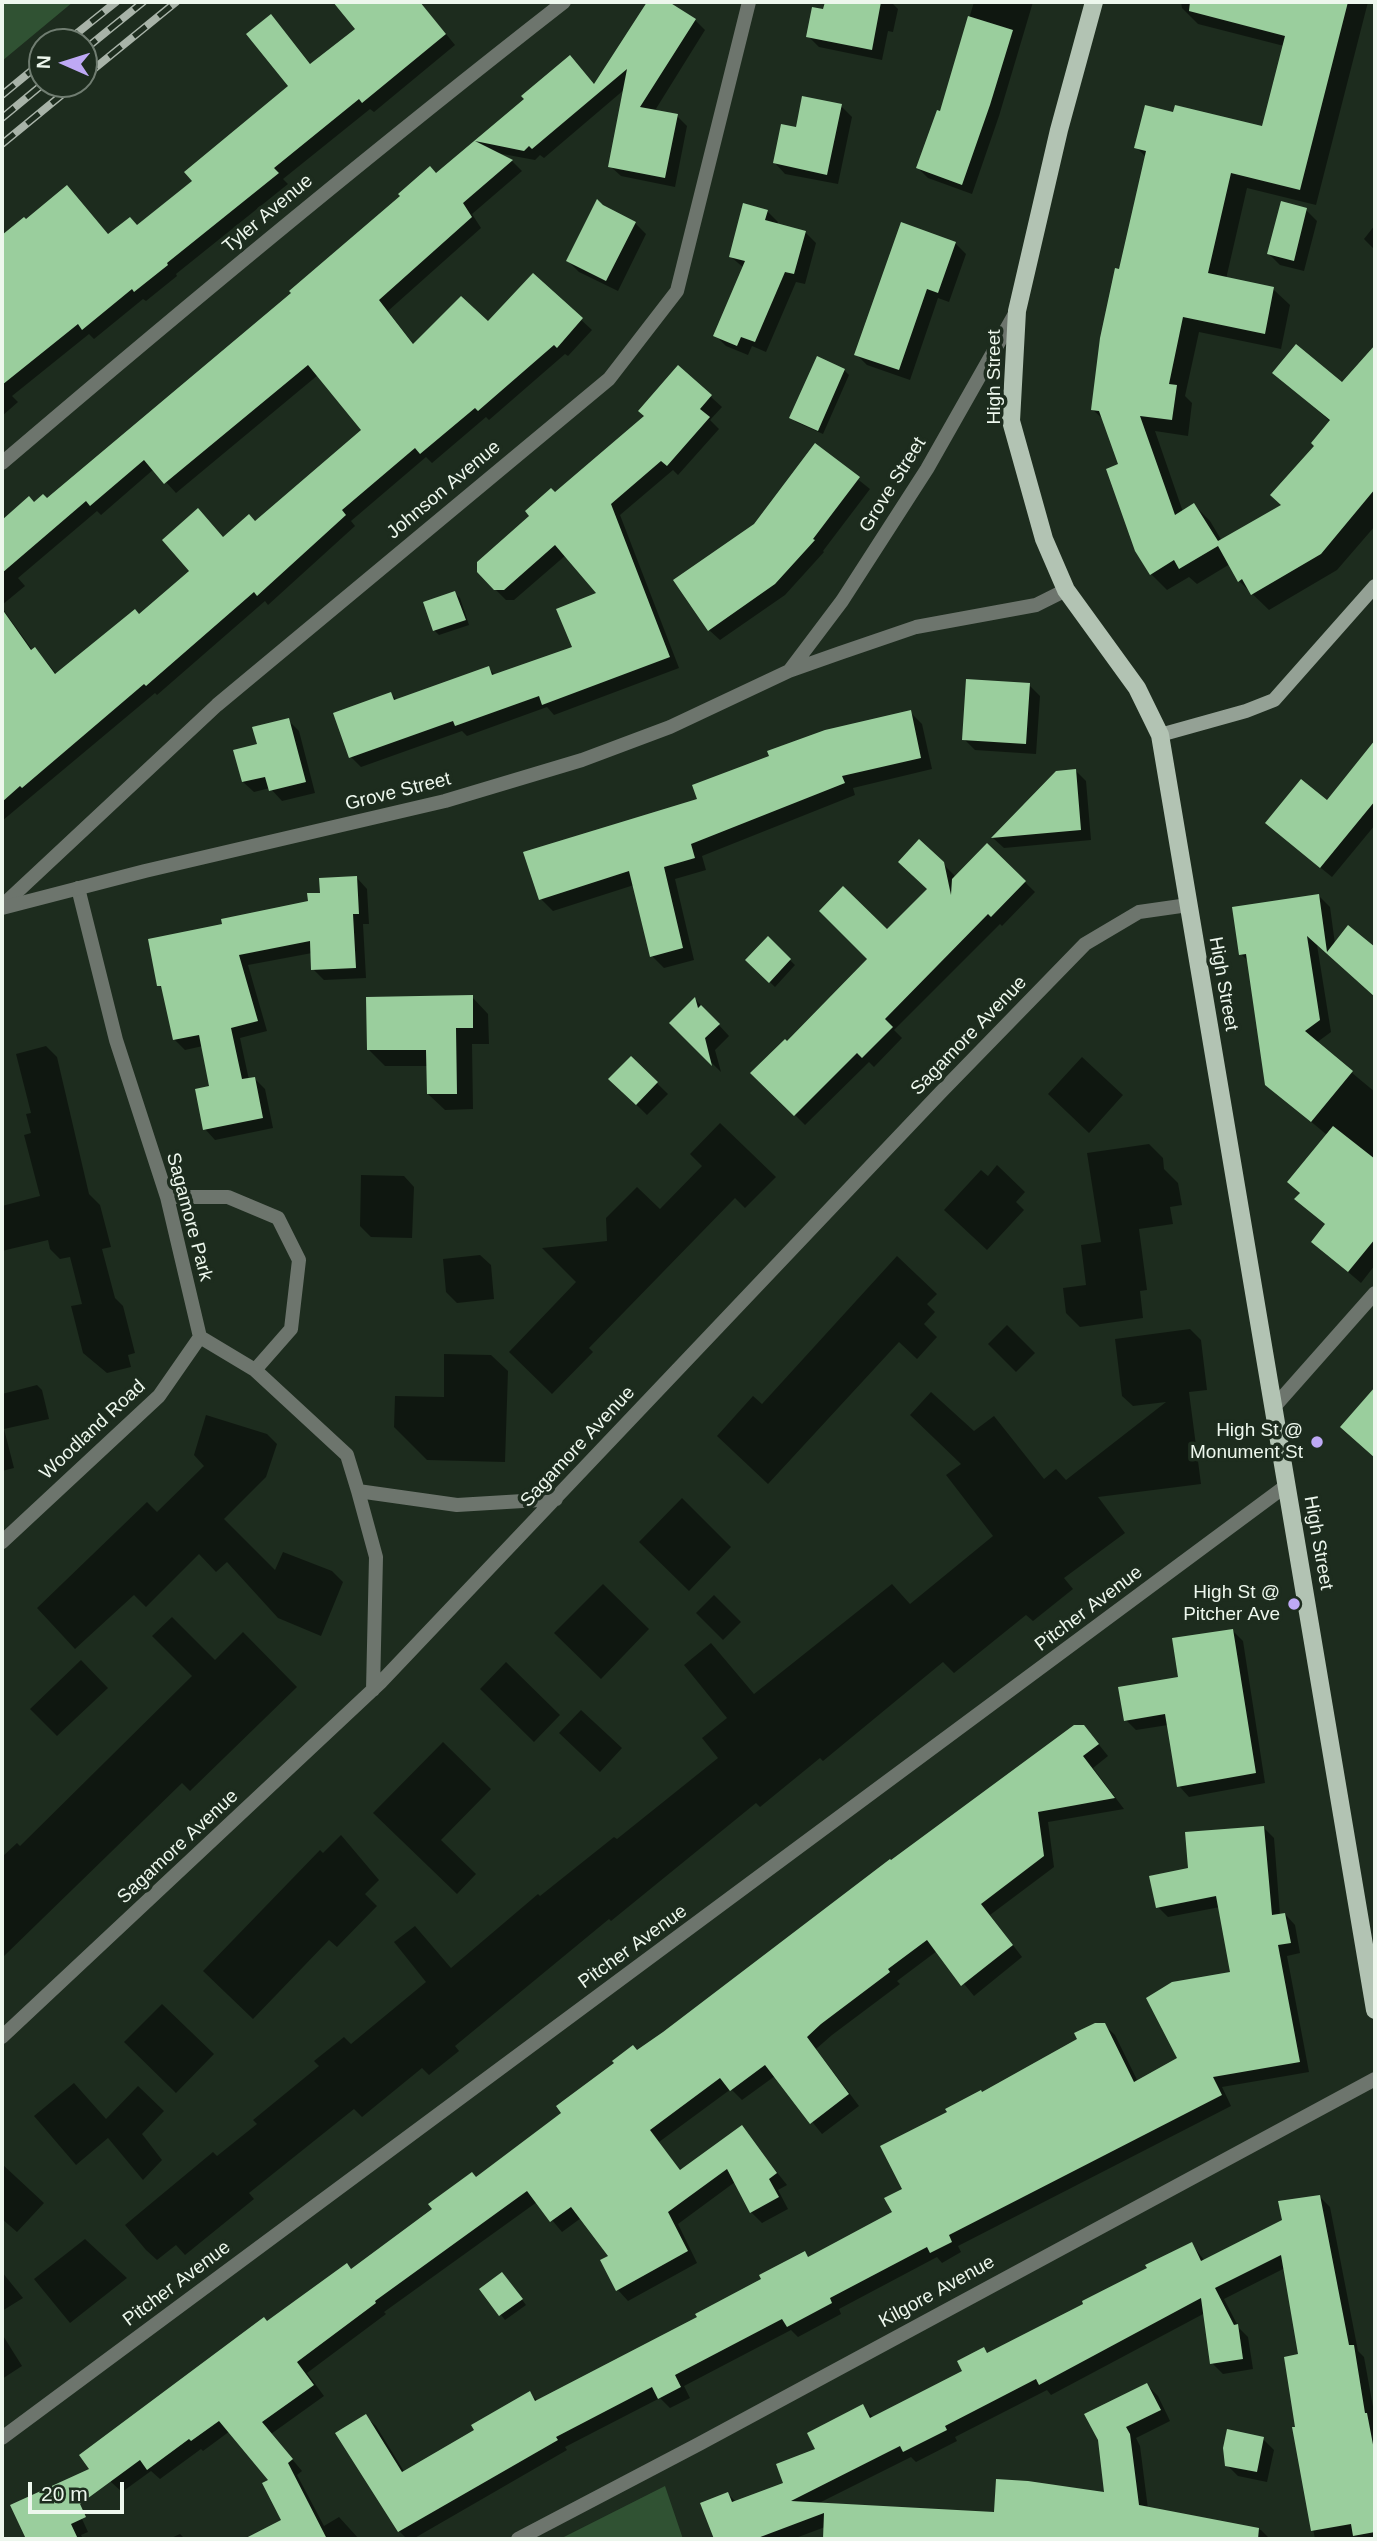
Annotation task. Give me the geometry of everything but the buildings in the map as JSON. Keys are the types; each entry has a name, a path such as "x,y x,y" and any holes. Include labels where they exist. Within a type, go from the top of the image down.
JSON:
{"main road":[{"name":"High Street","path":"1094,2 1059,130 1017,311 1011,421 1044,539 1066,590 1137,688 1160,735 1375,2010"},
{"path":"1160,735 1246,711 1273,700 1375,586"}],"street":[{"name":"Tyler Avenue","path":"2,464 166,323 392,136 564,2"},
{"name":"Johnson Avenue","path":"2,907 217,705 609,379 677,291 749,2"},
{"name":"Grove Street","path":"789,671 842,601 928,468 1017,311"},
{"name":"Grove Street","path":"2,907 445,801 582,760 670,727 789,671 916,627 1036,605 1066,590"},
{"name":"Sagamore Park","path":"78,888 116,1040 167,1197 200,1337"},
{"name":"Sagamore Avenue","path":"2,2038 373,1690 1084,944 1139,912 1188,905"},
{"path":"167,1197 228,1197 278,1218 299,1260 291,1329 256,1370"},
{"path":"1274,1407 1375,1293"},
{"path":"200,1337 256,1370 347,1455 376,1557 373,1690"},
{"name":"Woodland Road","path":"2,1542 159,1396 200,1337"},
{"name":"Pitcher Avenue","path":"2,2438 1287,1485"},
{"path":"358,1491 457,1505 556,1499"},
{"name":"Kilgore Avenue","path":"518,2539 1375,2079"}],"green space":[{"path":"2,2 73,2 42,28 28,28 28,39 2,61"},
{"path":"665,2486 683,2539 560,2539"}],"railway":[{"path":"84,28 116,2"},
{"path":"98,39 143,2"},
{"path":"98,66 176,2"},
{"path":"2,95 28,74"},
{"path":"2,118 28,96"},
{"path":"2,144 58,98"}],"place":[{"name":"High St @ Monument St","path":"1317,1442"},
{"name":"High St @ Pitcher Ave","path":"1294,1604"}]}
